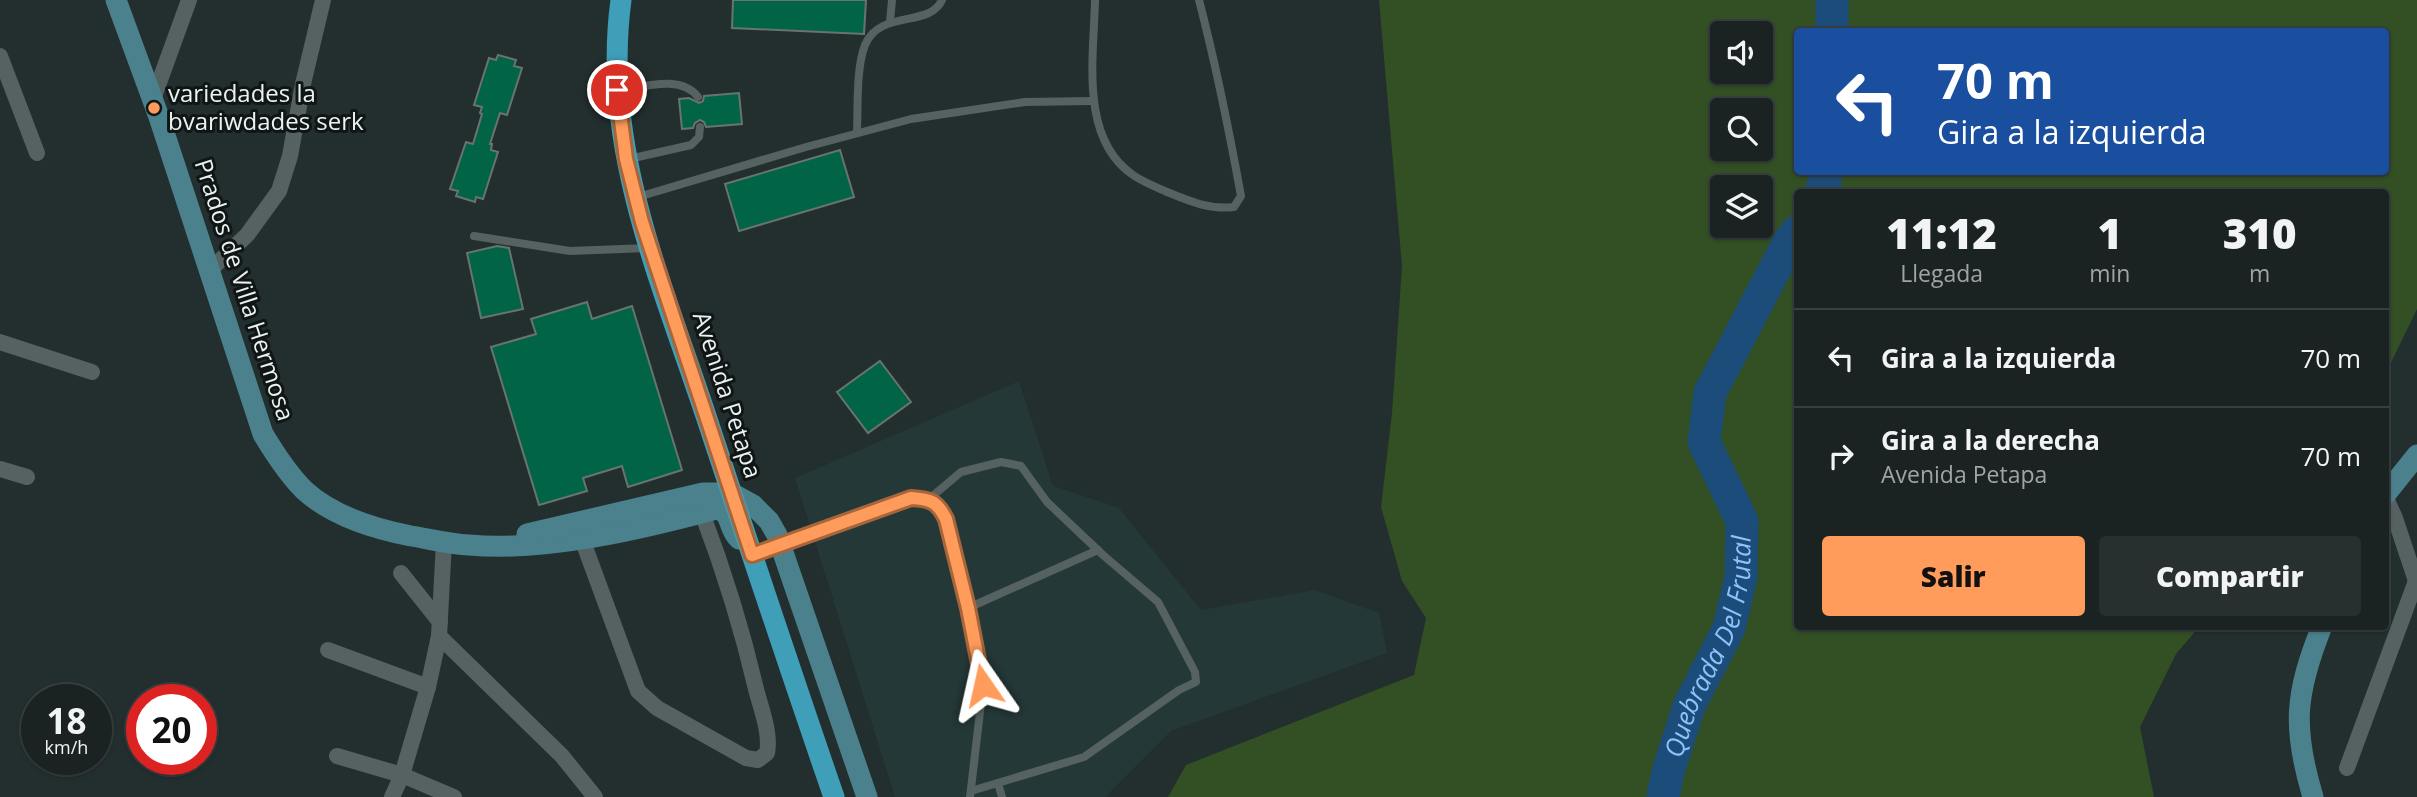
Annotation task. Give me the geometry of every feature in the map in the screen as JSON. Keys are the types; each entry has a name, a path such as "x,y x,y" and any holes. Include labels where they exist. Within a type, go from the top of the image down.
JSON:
{"main road":[{"name":"Prados de Villa Hermosa","path":"116,0 263,435 305,491 342,514 390,532 470,546 519,546 582,539 716,509 724,510 734,535 750,552"},
{"name":"Avenida Petapa","path":"621,0 616,64 617,90 626,159 636,198 750,552 834,797"},
{"path":"2389,491 2417,455"},
{"path":"470,546 702,494 733,494 753,505 778,536 867,797"},
{"path":"2313,797 2299,741 2298,720 2306,675 2321,630"}],"street":[{"path":"152,102 189,0"},
{"path":"209,271 247,235 279,191 290,156 323,0"},
{"path":"0,56 37,153"},
{"path":"0,342 92,372"},
{"path":"0,469 27,478"},
{"path":"2347,768 2416,583 2389,505"},
{"path":"582,539 638,691 657,708 735,753 755,760 767,753 767,733 744,637 723,568 702,513"},
{"path":"392,797 402,775 428,687 440,629 444,542"},
{"path":"401,573 440,629 562,756 595,797"},
{"path":"328,650 428,687"},
{"path":"337,756 402,775 454,797"}],"lane":[{"path":"890,22 892,0"},
{"path":"857,133 864,48 876,29 890,22 931,12 942,0"},
{"path":"1095,0 1092,101 1100,130 1116,159 1133,176 1202,205 1234,207 1241,196 1238,171 1217,67 1199,0"},
{"path":"617,90 677,83 688,86 698,97"},
{"path":"636,198 911,119 1025,102 1092,101"},
{"path":"626,159 691,145 699,137 700,127"},
{"path":"474,236 570,251 651,248"},
{"path":"750,552 911,498 929,499 939,506 946,519 968,608 983,685 970,794 1084,757 1169,697 1196,682 1189,657 1158,602 1047,502 1021,466 1001,462 961,472 929,499"},
{"path":"968,608 1098,550"},
{"path":"998,783 1002,797"}],"shaded area":[{"path":"1019,381 1053,486 1119,508 1201,610 1315,590 1379,613 1387,653 1171,731 1105,797 895,797 795,478"}],"green space":[{"path":"1379,0 2417,0 2417,309 2389,367 2389,189 1794,189 1794,630 2196,630 2176,654 2140,727 2154,797 1168,797 1186,765 1414,675 1426,618 1402,581 1381,507 1392,413 1402,266"}],"building":[{"path":"733,0 866,0 864,34 732,28"},
{"path":"498,55 516,60 514,66 522,68 507,115 500,113 490,144 491,150 498,152 483,199 476,197 475,202 456,196 458,191 450,189 466,142 473,144 482,114 482,107 474,105 489,58 496,60"},
{"path":"739,93 742,124 706,127 700,120 693,128 682,129 679,99 689,98 699,103 704,96"},
{"path":"840,150 854,197 739,231 725,184"},
{"path":"497,246 509,248 523,309 481,318 467,253"},
{"path":"587,302 592,319 632,306 682,470 628,487 622,466 583,478 587,491 539,505 491,347 536,334 531,319"},
{"path":"880,361 911,402 868,433 837,392"}],"waterway":[{"name":"Quebrada Del Frutal","path":"1832,0 1832,28"},
{"name":"Quebrada Del Frutal","path":"1822,189 1825,175"},
{"name":"Quebrada Del Frutal","path":"1663,797 1689,706 1729,628 1741,577 1742,521 1704,442 1710,393 1794,236"}],"place":[{"name":"variedades la bvariwdades serk","path":"154,108"}],"route":[{"path":"617,90 621,135 642,222 752,555 911,498 929,499 939,506 946,519 968,608 983,685"}]}
